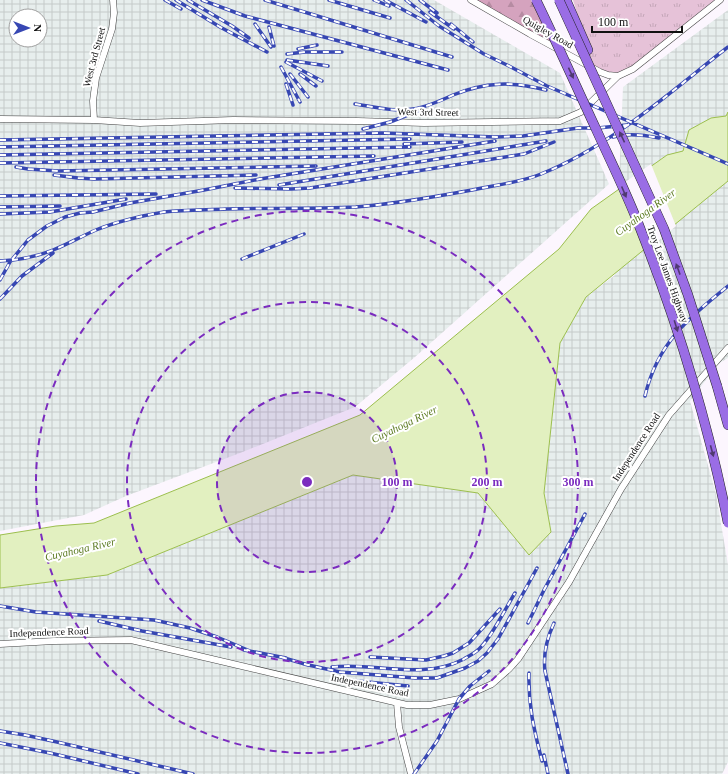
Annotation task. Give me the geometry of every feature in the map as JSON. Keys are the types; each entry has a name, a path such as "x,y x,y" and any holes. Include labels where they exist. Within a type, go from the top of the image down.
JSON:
{"highway":[{"name":"Troy Lee James Highway","path":"536,0 640,227 665,294 704,421 719,478 728,523"},
{"name":"Troy Lee James Highway","path":"559,0 664,230 705,346 728,425"},
{"path":"566,0 588,50 591,72"}],"street":[{"name":"West 3rd Street","path":"94,120 93,101 95,86 112,29 114,13 113,0"},
{"name":"Quigley Road","path":"471,0 600,72 618,76"},
{"name":"West 3rd Street","path":"0,119 94,120 140,123 233,120 424,123 560,121 580,112 618,76 633,69 720,0"},
{"name":"Independence Road","path":"0,644 132,640 397,703 430,705 453,700 473,693 499,679 518,659 569,582 621,489 670,415 728,348"},
{"path":"397,703 399,727 412,774"}],"shaded area":[{"path":"0,0 434,0 560,73 609,184 415,357 355,407 240,453 126,496 84,515 0,531"},
{"path":"728,10 728,358 718,364 690,401 716,494 728,565 728,762 722,774 0,774 0,588 107,575 353,475 478,493 529,555 551,532 544,493 560,343 586,297 615,275 623,87"}],"green space":[{"path":"471,0 531,0 555,48"},
{"path":"573,0 720,0 633,69 618,76 590,66 592,62"}],"water":[{"name":"Cuyahoga River","path":"728,112 728,181 586,297 560,343 544,493 551,532 529,555 478,493 353,475 107,575 0,588 0,535 56,526 94,523 360,415 559,249 591,209 667,155 683,151 689,130 711,118 726,116"}],"pier":[{"path":"651,164 676,226 645,252 633,219 618,187"}],"railway":[{"path":"165,0 181,9"},
{"path":"176,0 220,27 267,52"},
{"path":"188,0 249,38"},
{"path":"202,0 245,16 448,70"},
{"path":"265,0 452,57"},
{"path":"329,0 390,18"},
{"path":"374,0 389,6"},
{"path":"385,0 426,22"},
{"path":"406,0 439,26 484,54 547,86 728,164"},
{"path":"420,0 437,13"},
{"path":"430,12 454,29"},
{"path":"255,24 271,47"},
{"path":"451,24 473,42"},
{"path":"269,27 274,46"},
{"path":"298,49 317,45"},
{"path":"0,261 40,255 59,248 104,227 130,219 164,212 188,210 371,206 429,198 524,180 567,162 615,134 728,47"},
{"path":"287,54 305,52 342,52"},
{"path":"287,60 328,66"},
{"path":"286,62 322,81"},
{"path":"281,67 300,102"},
{"path":"290,74 308,97"},
{"path":"300,74 316,86"},
{"path":"286,84 293,105"},
{"path":"355,104 384,109 406,110 433,104 476,87 488,85 511,84 546,90"},
{"path":"363,129 390,122 418,111"},
{"path":"0,140 382,133 496,137 523,136 578,128 598,128 627,125"},
{"path":"613,137 636,135 659,138"},
{"path":"0,147 410,139"},
{"path":"0,280 10,262 28,240 47,226 65,217 130,203 260,179 495,141"},
{"path":"279,185 546,141"},
{"path":"404,144 462,142"},
{"path":"235,188 310,188 524,154 554,142"},
{"path":"0,155 410,147"},
{"path":"0,163 374,156"},
{"path":"16,167 58,171 316,166"},
{"path":"54,175 94,179 256,175"},
{"path":"0,196 156,194"},
{"path":"0,214 50,212 126,199"},
{"path":"0,207 60,206"},
{"path":"242,259 304,234"},
{"path":"0,299 22,276 53,253"},
{"path":"645,396 657,361 666,347 687,321 728,286"},
{"path":"528,623 585,514"},
{"path":"304,664 340,672 415,678 437,678 465,668 478,661 487,653 498,639 537,568"},
{"path":"332,667 349,666 415,670 432,669 464,659 484,644 515,593"},
{"path":"0,606 36,612 154,620 190,628 217,637 250,651"},
{"path":"370,657 426,660 453,653 469,643 500,609"},
{"path":"99,621 142,631 231,647"},
{"path":"554,623 546,646 545,671 568,774"},
{"path":"244,650 286,658"},
{"path":"281,657 308,665"},
{"path":"414,774 437,741 459,699 470,686 489,671"},
{"path":"529,673 529,696 532,717 542,761"},
{"path":"347,680 408,686"},
{"path":"0,731 57,742 193,774"},
{"path":"0,743 50,753 138,774"},
{"path":"544,755 548,774"}]}
